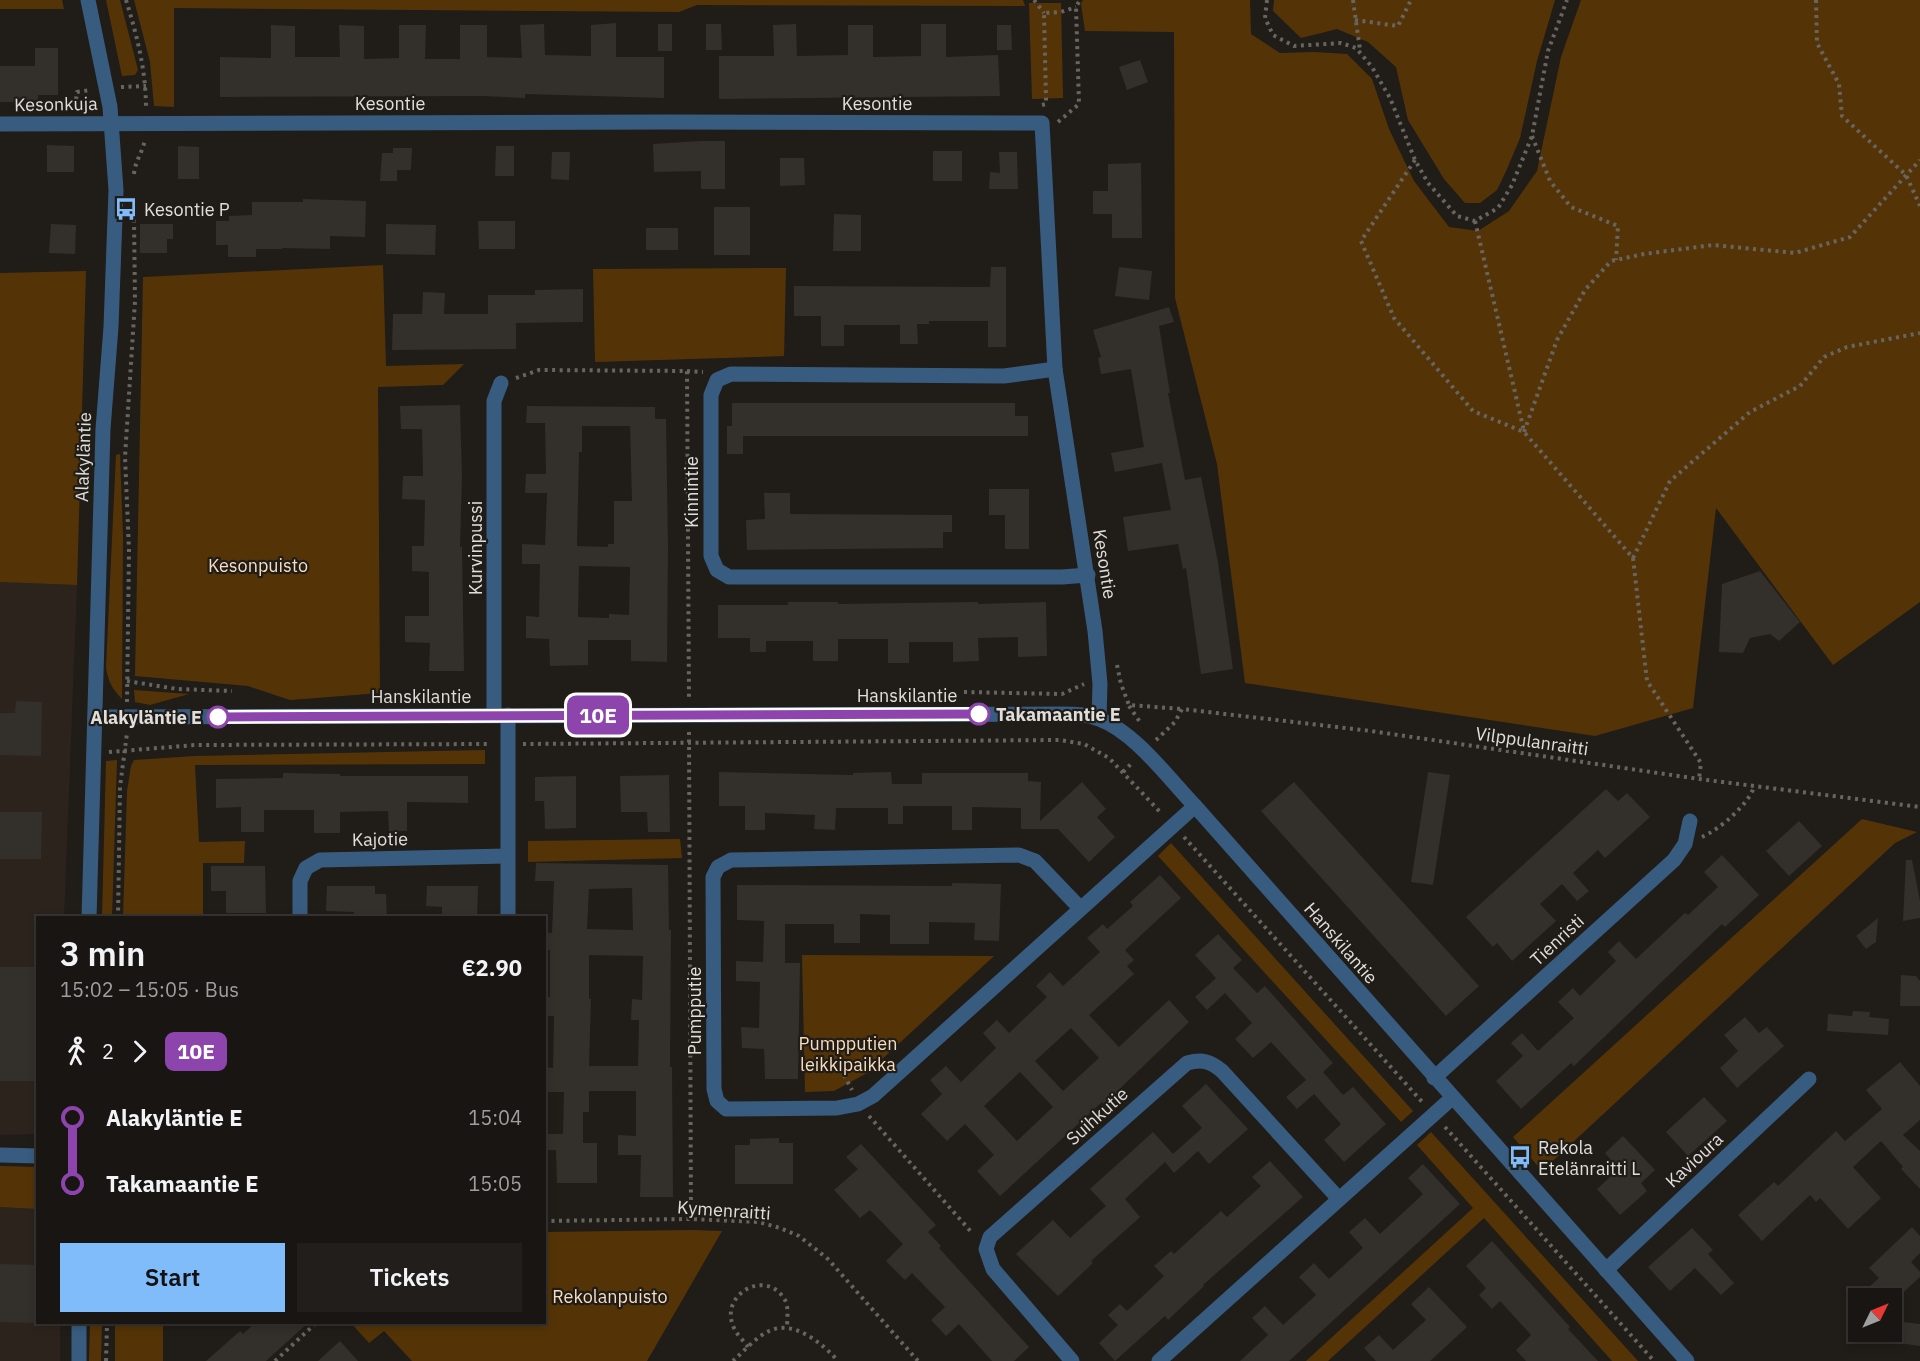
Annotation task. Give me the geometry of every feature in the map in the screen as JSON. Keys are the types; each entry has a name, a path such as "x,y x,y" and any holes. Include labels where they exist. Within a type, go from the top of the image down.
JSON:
{"street":[{"name":"Alakyläntie","path":"88,0 105,77 112,123 116,190 111,327 103,429 89,916"},
{"name":"Kesonkuja","path":"0,124 112,123"},
{"name":"Kesontie","path":"112,123 1042,123 1055,369 1088,575 1100,684 1099,718"},
{"name":"Kinnintie","path":"1055,369 1004,376 732,374 717,380 711,395 711,556 717,570 729,577 1062,577 1088,575"},
{"name":"Kurvinpussi","path":"501,383 494,401 501,715"},
{"name":"Hanskilantie","path":"95,717 1077,714 1099,718 1129,738 1195,807 1687,1361"},
{"path":"501,715 507,744 508,916"},
{"name":"Pumpputie","path":"1080,908 1035,861 1019,855 731,860 718,867 713,877 714,1089 717,1101 726,1109 837,1108 858,1104 873,1096 1195,807"},
{"name":"Tienristi","path":"1434,1078 1674,860 1685,844 1690,821"},
{"name":"Kajotie","path":"300,916 300,881 306,868 320,860 507,856"},
{"name":"Suihkutie","path":"986,1249 990,1237 1187,1063 1198,1060 1212,1062 1222,1071 1339,1199"},
{"name":"Kavioura","path":"1606,1270 1809,1079"},
{"path":"1159,1361 1452,1098"},
{"path":"0,1155 36,1156"},
{"path":"986,1249 993,1269 1072,1361"},
{"path":"79,1361 80,1324"}],"path":[{"path":"126,0 142,56 146,108"},
{"path":"1032,123 1032,105 1046,104 1044,13 1034,0"},
{"path":"1057,123 1079,104 1076,7 1080,0"},
{"path":"1267,0 1264,18 1272,35 1294,46 1341,43 1356,48 1360,52 1390,98 1414,160 1428,183 1457,216 1475,221 1498,208 1512,185 1532,136 1548,51 1567,0"},
{"path":"1353,0 1360,52"},
{"path":"1355,21 1398,26 1411,0"},
{"path":"1816,0 1817,43 1839,84 1842,116 1906,175 1920,206"},
{"path":"1044,13 1061,12 1076,7"},
{"path":"123,87 146,86"},
{"path":"73,123 77,92 91,90"},
{"path":"1532,136 1550,181 1571,207 1618,226 1616,260"},
{"path":"134,181 136,161 144,150 145,140"},
{"path":"1414,160 1362,241 1394,318 1473,411 1524,432 1634,558"},
{"path":"1524,432 1557,340 1585,290 1611,261 1644,254 1713,245 1795,253 1850,237 1920,160"},
{"path":"127,702 129,550 125,457 135,301 134,209"},
{"path":"1475,221 1524,432"},
{"path":"1699,779 1701,763 1647,681 1634,558 1670,481 1750,412 1800,386 1824,357 1847,347 1920,333"},
{"path":"501,383 539,370 687,371 689,701"},
{"name":"Vilppulanraitti","path":"1117,661 1121,684 1129,705 1371,731 1754,787 1920,807"},
{"path":"127,681 177,689 232,691"},
{"path":"964,692 1062,694 1081,685"},
{"path":"1155,741 1175,722 1182,709"},
{"path":"689,725 691,1219"},
{"path":"1060,734 1060,740"},
{"path":"118,916 120,787 127,737"},
{"path":"108,753 195,745 1060,740 1084,744 1097,750 1123,771 1166,819"},
{"path":"1123,771 1134,762"},
{"path":"1685,844 1711,833 1750,799 1754,787"},
{"path":"1181,834 1423,1103"},
{"path":"858,1104 986,1249"},
{"path":"1444,1127 1654,1361"},
{"path":"1455,1139 1460,1134"},
{"name":"Kymenraitti","path":"546,1221 691,1219 759,1222 780,1227 799,1236 828,1259 918,1361"},
{"path":"1575,1274 1584,1266"},
{"path":"748,1347 734,1329 731,1315 734,1301 752,1286 761,1285 771,1288 782,1297 786,1302 787,1328"},
{"path":"106,1361 107,1324"},
{"path":"275,1361 315,1324"},
{"path":"733,1361 768,1331 779,1327 797,1330 829,1351 838,1361"}],"shaded area":[{"path":"0,582 77,585 64,916 36,916 36,1134 0,1135"},
{"path":"0,1207 36,1209 36,1324 60,1324 60,1361 0,1361"}],"green space":[{"path":"0,0 62,0 64,9 0,9"},
{"path":"106,0 120,0 138,70 135,75 122,76"},
{"path":"134,0 1023,0 1025,6 697,5 679,12 174,8 174,107 154,106 150,62"},
{"path":"1083,0 1250,0 1251,34 1280,53 1347,54 1372,79 1389,129 1414,181 1449,227 1478,231 1509,211 1537,171 1561,57 1581,0 1920,0 1920,602 1833,665 1716,508 1693,708 1595,736 1245,683 1217,464 1175,298 1174,32 1085,31 1081,4"},
{"path":"1274,0 1555,0 1537,61 1520,138 1497,190 1480,203 1465,203 1444,179 1408,120 1396,67 1368,42 1337,29 1301,38 1273,11"},
{"path":"1029,3 1061,3 1063,98 1032,99"},
{"name":"Kesonpuisto","path":"383,265 386,366 464,364 443,385 378,387 380,693 290,700 248,686 135,676 143,277"},
{"path":"786,268 784,356 595,362 593,269"},
{"path":"86,271 77,585 0,582 0,273"},
{"path":"120,454 123,536 122,699 111,684 106,667 116,455"},
{"path":"134,690 189,694 150,705 135,702"},
{"path":"485,750 485,764 195,765 199,842 245,841 244,863 203,863 203,916 123,916 127,791 131,766 134,760 195,756"},
{"path":"117,760 112,916 102,916 106,761"},
{"path":"1862,819 1917,832 1895,843 1542,1171 1513,1137"},
{"path":"680,839 682,858 528,862 528,841"},
{"path":"1171,843 1413,1111 1401,1122 1158,856"},
{"name":"Pumpputien leikkipaikka","path":"802,955 994,956 867,1073 834,1091 805,1092"},
{"path":"1431,1132 1638,1361 1612,1361 1484,1218 1328,1361 1306,1361 1473,1208 1417,1145"},
{"path":"0,1166 36,1167 36,1209 0,1207"},
{"name":"Rekolanpuisto","path":"722,1231 647,1361 412,1361 384,1331 369,1343 352,1324 546,1324 546,1232"},
{"path":"90,1324 102,1324 101,1361 89,1361"},
{"path":"115,1324 163,1324 163,1361 115,1361"}],"building":[{"path":"616,23 616,57 664,57 664,98 525,94 525,98 482,96 220,97 220,57 271,58 271,25 295,26 295,57 340,57 339,25 364,26 364,59 399,58 399,25 426,25 425,59 460,59 460,25 487,25 487,57 522,58 520,25 544,24 545,55 591,56 591,25"},
{"path":"658,24 672,24 672,51 658,51"},
{"path":"706,24 721,24 722,50 706,50"},
{"path":"796,24 797,56 848,55 848,25 873,25 873,57 921,56 921,24 946,24 946,57 998,55 1000,96 719,99 719,56 774,56 773,25"},
{"path":"997,25 1011,25 1012,50 997,50"},
{"path":"35,48 58,48 58,95 38,95 38,102 0,102 0,66 35,66"},
{"path":"1140,60 1148,82 1127,90 1119,67"},
{"path":"725,141 725,189 701,189 701,171 654,172 653,144"},
{"path":"47,145 74,146 74,172 47,172"},
{"path":"178,146 199,147 199,179 178,179"},
{"path":"496,146 514,146 514,176 495,176"},
{"path":"393,148 412,148 411,170 397,170 397,181 380,181 382,153 393,153"},
{"path":"933,151 962,151 962,181 933,181"},
{"path":"552,152 570,152 569,180 551,179"},
{"path":"999,152 1017,152 1018,189 989,189 990,172 1000,173"},
{"path":"780,158 804,158 805,185 780,186"},
{"path":"1141,163 1142,238 1112,238 1112,214 1093,214 1093,191 1108,191 1108,164"},
{"path":"303,199 366,201 365,237 330,236 330,249 256,249 256,257 228,257 228,245 216,245 216,221 229,221 229,216 252,215 252,202 303,202"},
{"path":"714,207 750,207 750,255 714,255"},
{"path":"834,214 861,215 861,251 833,251"},
{"path":"478,221 515,221 515,249 479,249"},
{"path":"51,224 76,225 75,254 49,253"},
{"path":"140,224 173,224 173,239 167,239 167,253 140,253"},
{"path":"386,224 436,225 435,255 386,254"},
{"path":"646,228 678,228 678,250 646,250"},
{"path":"991,267 1006,267 1006,347 988,347 988,321 929,321 929,324 917,324 918,344 900,344 900,325 844,325 844,346 821,346 821,316 794,316 794,286 990,287"},
{"path":"1119,267 1152,271 1149,300 1115,296"},
{"path":"583,289 583,322 516,323 516,349 392,350 393,314 422,314 423,292 445,293 444,314 488,314 488,295 535,295 535,290"},
{"path":"1169,307 1174,322 1159,326 1170,393 1168,393 1185,480 1201,477 1218,562 1233,669 1201,674 1186,568 1183,569 1178,544 1128,551 1123,517 1171,510 1162,463 1115,472 1111,453 1144,447 1131,369 1101,374 1098,358 1101,357 1093,330"},
{"path":"732,403 1015,403 1015,416 1028,416 1028,436 743,436 743,454 727,454 727,426 732,426"},
{"path":"460,405 462,477 460,547 462,547 464,671 429,671 430,643 405,642 405,616 429,616 429,572 412,571 412,546 424,546 425,500 402,499 403,476 423,476 422,429 401,429 400,406"},
{"path":"527,406 655,407 655,419 666,419 667,662 631,661 631,640 588,640 588,665 550,666 549,639 526,638 526,616 539,617 540,564 522,564 522,544 545,545 547,493 525,493 526,474 546,474 545,423 526,423","holes":["582,426 630,426 632,501 614,501 614,544 608,544 608,547 577,546 579,452 582,452","579,566 630,567 629,615 609,614 609,618 578,617"]},
{"path":"989,489 1029,489 1029,549 1005,549 1005,515 989,515"},
{"path":"764,493 790,493 790,514 952,515 952,532 943,532 943,548 747,550 746,520 765,519"},
{"path":"1760,571 1800,622 1779,641 1770,634 1750,638 1743,653 1719,652 1722,584"},
{"path":"788,602 838,602 838,604 978,602 978,604 1046,602 1047,656 1018,657 1018,637 978,638 979,661 953,662 953,642 909,642 909,663 888,663 888,639 838,639 838,661 813,661 813,641 766,641 766,652 750,652 750,638 718,638 718,605 788,605"},
{"path":"16,701 42,702 41,756 0,755 0,713 15,713"},
{"path":"719,772 853,775 853,773 891,772 892,784 922,784 922,773 1028,773 1028,781 1041,782 1040,821 1082,782 1106,809 1097,817 1115,837 1089,862 1058,829 1021,829 1021,808 972,807 972,830 952,830 952,806 903,806 903,824 888,824 888,808 836,808 835,830 814,829 815,815 765,813 765,830 745,830 745,806 719,806"},
{"path":"1428,772 1450,775 1433,885 1411,882"},
{"path":"283,773 340,774 340,776 468,776 468,803 407,802 407,831 389,831 388,811 340,812 340,833 314,833 314,810 264,810 264,832 241,832 241,807 216,808 216,779 283,778"},
{"path":"669,775 670,832 648,832 647,812 621,812 620,776"},
{"path":"576,776 576,828 545,829 544,801 535,801 535,777"},
{"path":"1294,782 1479,986 1446,1016 1261,811"},
{"path":"1606,789 1618,801 1627,793 1650,817 1605,858 1598,850 1573,873 1589,891 1577,901 1562,884 1540,904 1556,921 1512,961 1497,943 1493,947 1466,917"},
{"path":"0,812 42,812 41,859 0,859"},
{"path":"1799,821 1822,846 1789,876 1766,851"},
{"path":"1722,855 1759,895 1725,927 1722,924 1574,1066 1571,1063 1521,1109 1496,1081 1523,1056 1511,1043 1522,1033 1538,1051 1574,1018 1558,1002 1573,988 1580,996 1616,961 1608,952 1619,941 1636,959 1685,913 1688,915 1718,887 1704,872"},
{"path":"1906,860 1912,860 1920,901 1920,918 1903,921"},
{"path":"536,863 668,865 669,930 671,930 670,1067 672,1067 673,1197 640,1197 641,1155 618,1155 618,1135 636,1136 636,1091 589,1091 589,1112 583,1112 583,1143 597,1143 597,1183 557,1183 556,1150 546,1150 546,1134 563,1134 564,1092 546,1092 546,1067 553,1068 554,1016 546,1016 546,997 550,997 550,950 546,950 546,933 552,933 554,881 535,881","holes":["632,888 633,930 587,929 589,889","589,955 643,956 642,1000 632,999 631,1020 639,1020 638,1066 589,1066 591,999 589,999"]},
{"path":"211,866 265,866 266,913 226,913 226,891 211,891"},
{"path":"1160,875 1181,898 1125,950 1134,960 1127,966 1134,974 1089,1015 1119,1047 1169,1000 1189,1022 1104,1104 1102,1102 1000,1196 977,1171 994,1155 965,1124 947,1141 921,1114 942,1094 930,1080 946,1066 961,1082 996,1048 983,1033 997,1020 1009,1033 1047,997 1036,986 1050,972 1063,986 1100,952 1087,938 1103,924 1107,929 1133,906 1130,902","holes":["1071,1028 1099,1058 1063,1091 1035,1061","1020,1072 1053,1107 1017,1141 984,1106"]},
{"path":"952,883 1001,884 999,941 974,940 975,923 929,922 929,944 890,944 890,915 860,914 860,943 834,943 834,924 785,924 785,963 800,963 798,1079 765,1079 764,1049 742,1048 741,1027 759,1028 760,982 736,981 736,961 763,962 764,921 737,920 737,885 952,886"},
{"path":"327,886 375,886 375,894 386,894 387,916 354,916 354,912 326,911"},
{"path":"427,886 478,886 477,916 442,916 442,907 426,906"},
{"path":"1878,918 1876,942 1866,949 1856,936"},
{"path":"1218,934 1242,960 1233,968 1257,993 1265,986 1333,1063 1323,1072 1343,1095 1353,1087 1386,1124 1344,1162 1324,1140 1341,1124 1314,1094 1297,1109 1286,1097 1306,1080 1271,1042 1253,1058 1235,1039 1252,1023 1225,993 1207,1010 1195,997 1216,978 1195,955"},
{"path":"0,967 36,967 36,1081 0,1081"},
{"path":"1901,975 1916,976 1920,981 1920,1006 1900,1006"},
{"path":"1853,1011 1870,1012 1869,1017 1889,1019 1888,1035 1827,1031 1828,1014 1852,1016"},
{"path":"1745,1017 1759,1033 1767,1027 1784,1046 1737,1088 1720,1068 1738,1051 1724,1035"},
{"path":"1900,1062 1920,1086 1920,1120 1903,1135 1920,1151 1920,1189 1901,1169 1903,1167 1881,1141 1853,1167 1881,1198 1848,1229 1820,1198 1816,1202 1810,1195 1762,1241 1738,1215 1774,1182 1778,1186 1836,1131 1845,1141 1882,1109 1866,1090"},
{"path":"1206,1084 1248,1129 1209,1164 1198,1151 1174,1173 1165,1162 1125,1199 1140,1217 1091,1261 1093,1263 1058,1296 1016,1254 1053,1220 1070,1238 1106,1206 1090,1189 1153,1132 1173,1154 1202,1128 1182,1106"},
{"path":"1704,1097 1727,1121 1688,1156 1666,1132"},
{"path":"1623,1136 1655,1170 1641,1183 1647,1191 1620,1215 1597,1189 1619,1169 1605,1153"},
{"path":"779,1138 779,1143 793,1143 793,1184 735,1184 735,1145 750,1145 750,1139"},
{"path":"861,1144 936,1225 928,1232 941,1246 939,1248 1029,1347 1014,1361 992,1361 959,1324 946,1336 931,1320 945,1307 912,1273 905,1280 886,1261 903,1244 870,1210 860,1218 834,1190 858,1169 846,1157"},
{"path":"1270,1161 1303,1197 1203,1285 1168,1320 1165,1316 1115,1361 1099,1343 1118,1325 1108,1315 1120,1304 1127,1311 1164,1276 1154,1266 1171,1251 1174,1254 1221,1211 1227,1217 1261,1186 1252,1177"},
{"path":"1423,1164 1460,1204 1289,1361 1240,1361 1268,1335 1252,1318 1265,1306 1283,1325 1316,1295 1299,1277 1314,1263 1329,1279 1363,1248 1349,1232 1365,1218 1380,1234 1423,1194 1408,1178"},
{"path":"1912,1227 1920,1236 1920,1253 1911,1262 1920,1272 1920,1277 1902,1294 1902,1288 1868,1288 1879,1278 1869,1268"},
{"path":"1692,1228 1713,1250 1708,1254 1734,1283 1721,1295 1695,1268 1670,1291 1648,1267"},
{"path":"1492,1241 1598,1361 1526,1361 1516,1350 1531,1335 1500,1301 1492,1309 1479,1295 1486,1288 1466,1266"},
{"path":"0,1264 36,1265 36,1323 0,1322"},
{"path":"1429,1287 1467,1327 1430,1361 1376,1361 1364,1348 1379,1335 1393,1350 1426,1320 1411,1304"},
{"path":"1902,1322 1920,1324 1920,1346 1892,1342 1902,1342"},
{"path":"254,1324 307,1324 266,1361 206,1361 240,1331 243,1334"},
{"path":"340,1341 358,1361 318,1361"}],"bus line":[{"name":"10E","path":"218,717 979,714"}],"place":[{"name":"Kesontie P","path":"126,209"},
{"name":"Takamaantie E","path":"979,714"},
{"name":"Alakyläntie E","path":"218,717"},
{"name":"Rekola Etelänraitti L","path":"1520,1157"}]}
